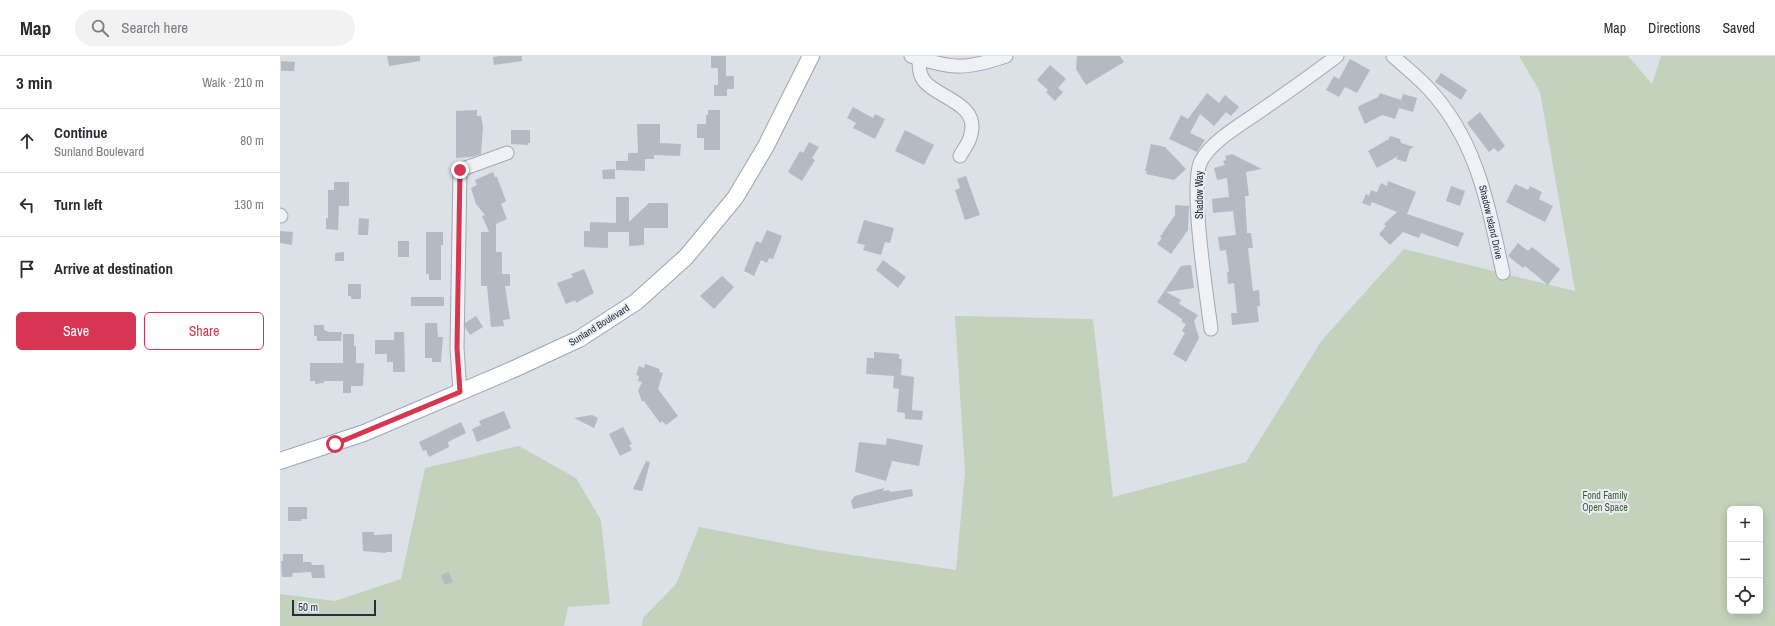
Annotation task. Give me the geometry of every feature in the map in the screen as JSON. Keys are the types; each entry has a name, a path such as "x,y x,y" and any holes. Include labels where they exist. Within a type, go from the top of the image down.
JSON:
{"main road":[{"name":"Sunland Boulevard","path":"280,461 364,433 579,339 636,302 686,257 723,213 745,182 766,146 811,56"}],"street":[{"path":"915,57 937,64 958,67 977,66 1006,56"},
{"name":"Shadow Way","path":"1211,329 1198,213 1197,176 1200,162 1207,150 1337,56"},
{"name":"Shadow Island Drive","path":"1393,56 1428,89 1443,106 1464,137 1486,194 1503,273"},
{"path":"915,57 925,82 962,107 969,116 972,134 960,156"},
{"path":"460,392 457,348 460,170 506,153"}],"green space":[{"name":"Fond Family Open Space","path":"1519,56 1628,56 1652,84 1661,56 1775,56 1775,626 642,626 643,618 676,584 699,527 818,550 956,570 965,472 955,316 1093,319 1113,497 1246,462 1322,340 1404,249 1575,291 1540,92"},
{"path":"519,446 576,478 601,520 610,604 568,607 564,626 280,626 280,594 335,601 401,579 425,468"}],"building":[{"path":"387,56 420,56 420,61 389,66"},
{"path":"522,56 522,61 494,65 493,57"},
{"path":"711,56 726,56 726,76 734,76 734,89 727,89 727,96 714,96 714,85 718,85 718,68 711,68"},
{"path":"1077,56 1120,56 1124,62 1086,85 1076,69"},
{"path":"1350,59 1370,70 1357,93 1345,87 1339,97 1326,90 1334,76 1339,79"},
{"path":"281,61 295,62 294,71 281,71"},
{"path":"1050,65 1066,79 1058,88 1063,92 1055,101 1046,92 1048,90 1037,80"},
{"path":"1441,73 1467,90 1461,100 1435,82"},
{"path":"1207,93 1219,103 1225,95 1239,107 1231,116 1226,112 1214,126 1200,114 1190,133 1205,140 1197,152 1169,139 1181,115 1188,119"},
{"path":"1380,93 1401,100 1403,94 1417,98 1413,112 1399,108 1395,119 1382,115 1365,124 1358,108 1359,106 1378,97"},
{"path":"853,107 873,118 875,114 885,119 875,139 853,128 856,123 847,118"},
{"path":"477,110 477,116 481,116 483,127 481,154 471,157 456,158 456,111"},
{"path":"708,110 720,110 720,150 704,150 704,138 697,138 697,124 706,124 706,115 708,115"},
{"path":"1480,112 1505,146 1498,152 1494,148 1489,152 1467,123"},
{"path":"637,124 660,124 660,143 681,144 680,156 654,155 654,159 645,159 645,171 616,170 616,161 628,161 628,153 638,153"},
{"path":"511,130 530,130 530,143 528,143 528,145 511,144"},
{"path":"905,130 934,145 924,165 895,151"},
{"path":"1390,136 1400,139 1401,143 1414,147 1410,149 1406,162 1396,159 1398,156 1377,168 1368,151 1389,139"},
{"path":"809,142 819,147 812,158 815,160 802,181 788,172 800,151 803,153"},
{"path":"1151,144 1165,147 1186,169 1174,180 1146,174 1147,171 1145,171"},
{"path":"1232,154 1262,169 1246,172 1249,196 1245,196 1247,233 1251,233 1253,248 1248,248 1253,291 1259,290 1260,306 1257,306 1259,322 1232,325 1231,313 1237,313 1234,283 1228,284 1227,272 1229,272 1226,250 1220,251 1218,237 1236,235 1233,211 1213,213 1212,199 1229,197 1227,178 1217,180 1214,168 1225,165 1223,161 1226,160 1225,156"},
{"path":"615,169 615,179 603,179 602,170"},
{"path":"493,172 495,177 497,177 506,201 501,204 507,219 496,224 496,252 502,252 502,274 510,274 510,286 505,286 510,319 503,320 504,326 491,327 487,286 481,286 481,232 489,232 482,216 485,215 476,204 471,188 477,185 475,180"},
{"path":"966,176 980,215 965,220 955,190 960,188 957,179"},
{"path":"1388,181 1416,192 1407,214 1464,233 1458,247 1421,233 1419,238 1403,232 1390,245 1379,234 1386,226 1384,224 1397,212 1372,202 1370,206 1362,203 1366,194 1369,196 1371,190 1377,192 1381,183 1387,186"},
{"path":"334,182 349,182 349,206 339,206 338,230 326,229 326,218 328,218 328,190 334,190"},
{"path":"1515,184 1528,190 1530,186 1542,192 1539,199 1553,206 1545,222 1506,202"},
{"path":"1451,186 1465,191 1460,206 1446,201"},
{"path":"616,197 629,197 629,222 649,203 668,203 668,228 644,228 644,245 629,246 629,232 608,232 608,248 584,247 584,231 590,231 590,222 616,223"},
{"path":"1175,205 1189,206 1188,230 1171,254 1157,244 1175,215"},
{"path":"359,218 369,219 368,235 358,235"},
{"path":"864,220 894,228 890,243 885,242 881,255 863,250 865,245 857,243"},
{"path":"767,230 782,236 773,259 769,258 767,263 761,260 754,276 744,271 756,241 761,243"},
{"path":"280,231 293,232 292,245 280,243"},
{"path":"426,232 443,232 443,245 441,245 441,280 429,280 429,274 426,274"},
{"path":"398,241 409,241 409,257 398,257"},
{"path":"1518,243 1528,251 1532,247 1560,269 1548,285 1525,266 1523,268 1508,256"},
{"path":"344,252 344,261 335,261 335,253"},
{"path":"883,260 906,277 898,288 876,270"},
{"path":"1191,265 1194,288 1166,292 1181,300 1179,304 1198,315 1194,321 1199,338 1186,362 1173,354 1185,333 1182,331 1186,324 1182,322 1182,319 1157,302 1181,266"},
{"path":"584,269 594,293 576,303 575,300 566,304 557,283 573,277 571,274"},
{"path":"722,276 734,287 714,309 700,296"},
{"path":"348,284 361,284 361,299 351,299 351,296 348,296"},
{"path":"411,297 444,297 444,306 411,306"},
{"path":"476,316 483,327 470,335 465,327 465,323"},
{"path":"425,323 437,323 438,337 443,337 441,362 432,362 432,358 425,358"},
{"path":"314,325 324,325 324,330 329,332 342,332 341,341 317,341 317,336 314,336"},
{"path":"394,332 404,332 405,372 393,372 393,362 387,362 387,354 375,354 375,340 394,340"},
{"path":"343,334 354,334 356,363 364,363 363,386 351,386 351,393 343,393 343,381 324,381 324,383 315,384 315,381 310,381 310,363 343,363"},
{"path":"874,352 899,354 899,359 902,359 901,375 914,377 912,410 923,411 922,420 905,419 905,413 897,412 899,389 893,388 894,376 866,374 867,358 874,358"},
{"path":"645,364 660,369 659,372 663,373 658,389 678,416 666,425 662,421 660,423 644,401 642,401 638,391 642,382 638,381 639,376 636,375 639,366 644,368"},
{"path":"504,411 511,428 477,442 472,429 481,425 479,421"},
{"path":"592,415 598,418 594,428 574,418"},
{"path":"461,422 466,433 448,442 449,447 429,457 426,450 423,451 419,442"},
{"path":"623,427 632,444 629,445 632,450 620,456 609,434"},
{"path":"887,438 923,445 919,466 892,461 886,481 855,472 859,442 886,445"},
{"path":"646,461 650,462 643,489 642,491 633,489"},
{"path":"884,488 883,491 889,490 890,492 912,489 913,496 853,509 851,501 855,496"},
{"path":"288,507 307,507 307,519 301,519 301,521 288,521"},
{"path":"362,532 374,532 374,535 392,534 392,552 386,553 363,551"},
{"path":"283,554 303,554 303,562 311,562 312,565 324,565 325,578 312,578 311,572 293,573 292,577 282,577 281,561 283,561"},
{"path":"449,572 453,582 445,585 441,575"}],"route":[{"path":"335,444 460,392 457,348 460,170"}]}
